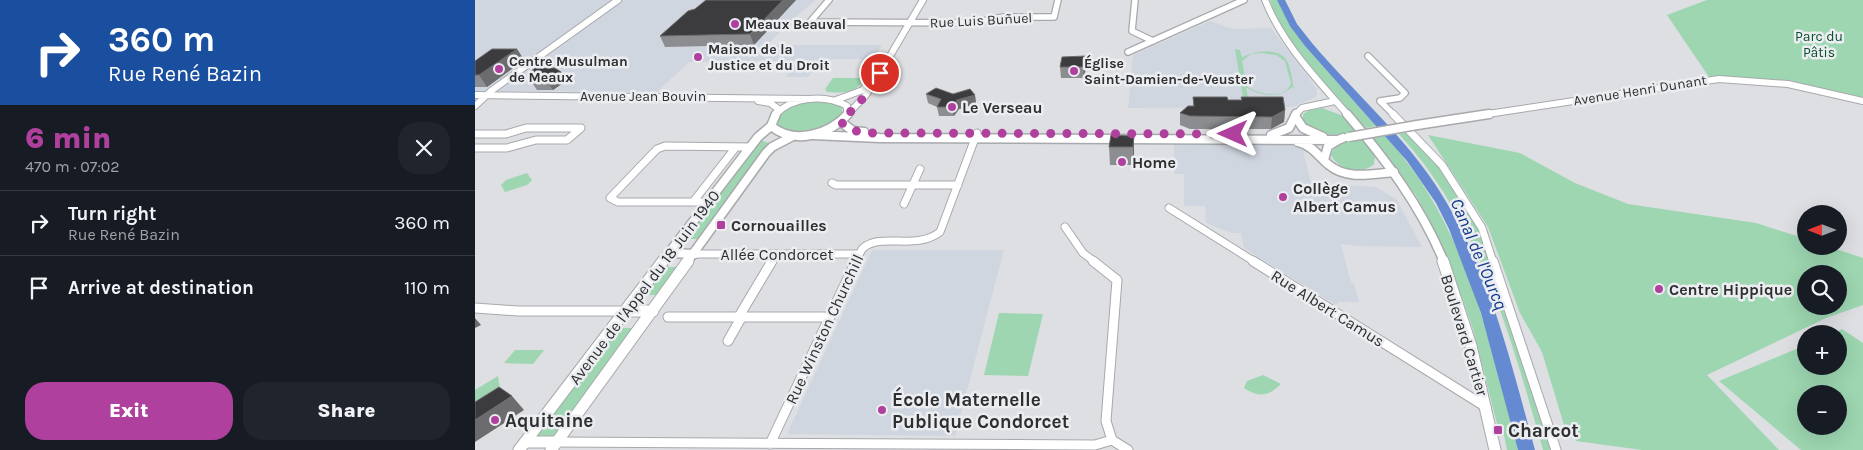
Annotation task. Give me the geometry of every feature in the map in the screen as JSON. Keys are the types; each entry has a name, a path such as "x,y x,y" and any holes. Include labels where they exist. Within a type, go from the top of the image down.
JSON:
{"street":[{"path":"490,95 491,92 618,0 624,0"},
{"path":"475,106 479,100 499,92 624,0"},
{"name":"Rue Luis Buñuel","path":"829,0 810,22 973,23 1004,17 1054,17 1059,0"},
{"path":"875,71 872,68 879,64 896,42 923,0"},
{"path":"1135,0 1133,32 1153,40"},
{"path":"1128,52 1244,0"},
{"name":"Boulevard Cartier","path":"1265,0 1287,43 1394,172 1422,216 1451,283 1467,328 1486,407"},
{"path":"885,67 875,71 863,90 836,100 811,99 780,110 771,126 781,134 793,136 813,134 829,129 841,122 866,95 885,67 896,42"},
{"path":"475,94 490,89 543,54"},
{"path":"1368,56 1405,93 1400,98 1380,102 1442,165 1482,228 1556,450"},
{"path":"879,64 885,67"},
{"name":"Avenue Henri Dunant","path":"1417,126 1719,78 1788,84 1863,101"},
{"name":"Avenue Jean Bouvin","path":"475,94 787,97 811,99"},
{"name":"Avenue Jean Bouvin","path":"479,100 762,102 770,103 780,110"},
{"path":"836,100 847,106 847,114"},
{"path":"1271,135 1289,128 1295,116 1302,108 1335,101"},
{"path":"1295,116 1303,128 1323,137"},
{"path":"841,122 848,129 861,132 976,136 1290,140 1344,138 1417,126"},
{"name":"Avenue de l'Appel du 18 Juin 1940","path":"522,446 764,130 771,126"},
{"path":"475,134 506,134 526,128 581,128 567,140 536,140 507,148 475,148"},
{"path":"813,134 820,136 1271,135 1344,138"},
{"name":"Avenue de l'Appel du 18 Juin 1940","path":"554,446 695,254 766,153 772,146 793,136"},
{"name":"Rue Winston Churchill","path":"770,444 862,249 872,243 919,242 936,236 940,232 976,136"},
{"path":"1324,160 1328,146 1344,138"},
{"path":"1290,140 1311,146 1332,168 1354,175 1394,172"},
{"path":"709,202 618,202 610,198 657,148 665,146 751,147"},
{"path":"693,202 736,147"},
{"path":"904,204 920,169"},
{"path":"833,183 836,185 958,185"},
{"name":"Rue Albert Camus","path":"1169,208 1486,407"},
{"path":"1065,227 1083,253 1117,280 1106,401 1107,430 1112,440 1128,450"},
{"path":"670,253 695,254"},
{"name":"Allée Condorcet","path":"695,254 859,254"},
{"path":"728,340 776,254"},
{"path":"475,308 507,311 653,311"},
{"path":"668,317 829,317"},
{"path":"1486,407 1495,450"},
{"path":"522,446 770,444 802,447 1095,444 1112,440"}],"shaded area":[{"path":"475,0 816,0 785,26 768,45 882,45 873,59 822,59 808,77 786,77 797,61 689,62 657,92 475,91"},
{"path":"1210,21 1232,29 1271,28 1317,89 1316,97 1292,107 1128,108 1133,55"},
{"path":"1174,143 1293,144 1302,146 1311,183 1376,187 1397,200 1422,247 1341,244 1351,283 1354,283 1359,302 1339,302 1335,305 1244,248 1241,233 1231,233 1206,223 1205,206 1184,206 1184,174 1174,174"},
{"path":"872,250 1004,250 955,436 787,434"}],"green space":[{"path":"1270,0 1277,0 1305,46 1376,126 1365,128 1306,62 1287,37 1270,7 1272,6"},
{"name":"Parc du Pâtis","path":"1707,0 1863,0 1863,99 1783,81 1709,77 1667,15"},
{"path":"1235,49 1240,50 1242,58 1259,52 1272,52 1283,57 1287,61 1294,89 1292,87 1287,91 1269,95 1246,87 1248,97 1243,97"},
{"path":"833,78 865,78 853,90 827,92 825,89"},
{"path":"809,101 825,101 841,106 843,114 832,123 809,132 794,132 776,126 779,116 783,112 793,106"},
{"path":"1322,108 1341,115 1356,132 1335,135 1321,134 1303,123 1303,114 1310,110"},
{"path":"1409,132 1433,156 1459,192 1480,234 1551,450 1543,450 1505,324 1472,243 1451,205 1427,168 1399,134"},
{"name":"Centre Hippique","path":"1428,135 1520,153 1575,183 1628,204 1756,223 1797,236 1797,255 1847,255 1847,253 1863,258 1863,305 1847,311 1847,265 1797,265 1797,315 1835,315 1811,325 1797,325 1797,332 1707,375 1779,450 1642,450 1576,441 1564,425 1542,352 1520,313 1488,227"},
{"path":"1385,136 1412,170 1435,206 1455,244 1471,284 1484,325 1518,450 1507,450 1502,425 1497,424 1473,329 1455,279 1417,197 1373,138"},
{"path":"1361,139 1375,155 1374,164 1357,170 1345,167 1334,160 1331,155 1336,147 1343,143"},
{"path":"760,140 772,144 701,239 686,239"},
{"path":"527,173 532,180 527,185 505,192 501,185 506,180"},
{"path":"664,267 680,267 660,295 643,295"},
{"path":"999,313 1043,314 1028,376 984,375"},
{"path":"618,328 635,328 570,416 550,416"},
{"path":"1847,332 1863,343 1863,450 1801,450 1719,381 1797,349 1797,375 1847,375"},
{"path":"515,350 544,350 533,364 504,363"},
{"path":"1263,375 1281,384 1272,391 1263,394 1254,393 1244,388 1247,381"},
{"path":"498,376 501,396 475,409 475,390"},
{"path":"545,424 565,424 554,435 538,438 536,435"}],"water":[{"path":"1277,0 1285,0 1297,24 1312,43 1419,161 1448,205 1477,263 1489,294 1509,356 1535,450 1518,450 1481,313 1449,229 1436,203 1407,161 1305,46 1290,26"}],"building":[{"path":"706,0 783,0 750,34 660,36 688,11 695,9"},
{"path":"492,49 517,49 479,75 475,75 475,61"},
{"path":"1086,56 1083,67 1060,67 1062,57"},
{"path":"535,68 555,68 561,72 547,81 531,81 529,73"},
{"path":"936,88 953,94 970,89 975,95 957,100 952,107 937,107 941,99 926,94"},
{"path":"1193,97 1227,97 1228,100 1242,100 1241,97 1283,97 1285,110 1272,117 1190,116 1180,113 1188,106 1194,106"},
{"path":"1111,135 1134,136 1133,147 1109,147"},
{"path":"499,387 512,396 475,420 475,402"}],"place":[{"name":"Meaux Beauval","path":"735,24"},
{"name":"Maison de la Justice et du Droit","path":"698,57"},
{"name":"Centre Musulman de Meaux","path":"499,69"},
{"name":"Église Saint-Damien-de-Veuster","path":"1074,71"},
{"name":"Le Verseau","path":"952,107"},
{"name":"Home","path":"1122,162"},
{"name":"Collège Albert Camus","path":"1283,197"},
{"name":"Cornouailles","path":"721,225"},
{"name":"Centre Hippique","path":"1659,289"},
{"name":"École Maternelle Publique Condorcet","path":"882,410"},
{"name":"Aquitaine","path":"495,420"},
{"name":"Charcot","path":"1498,430"}],"route":[{"path":"880,73 866,95 841,122 848,129 861,132 883,133 1233,134"}],"water label":[{"name":"Canal de l'Ourcq","path":"1479,254"}]}
